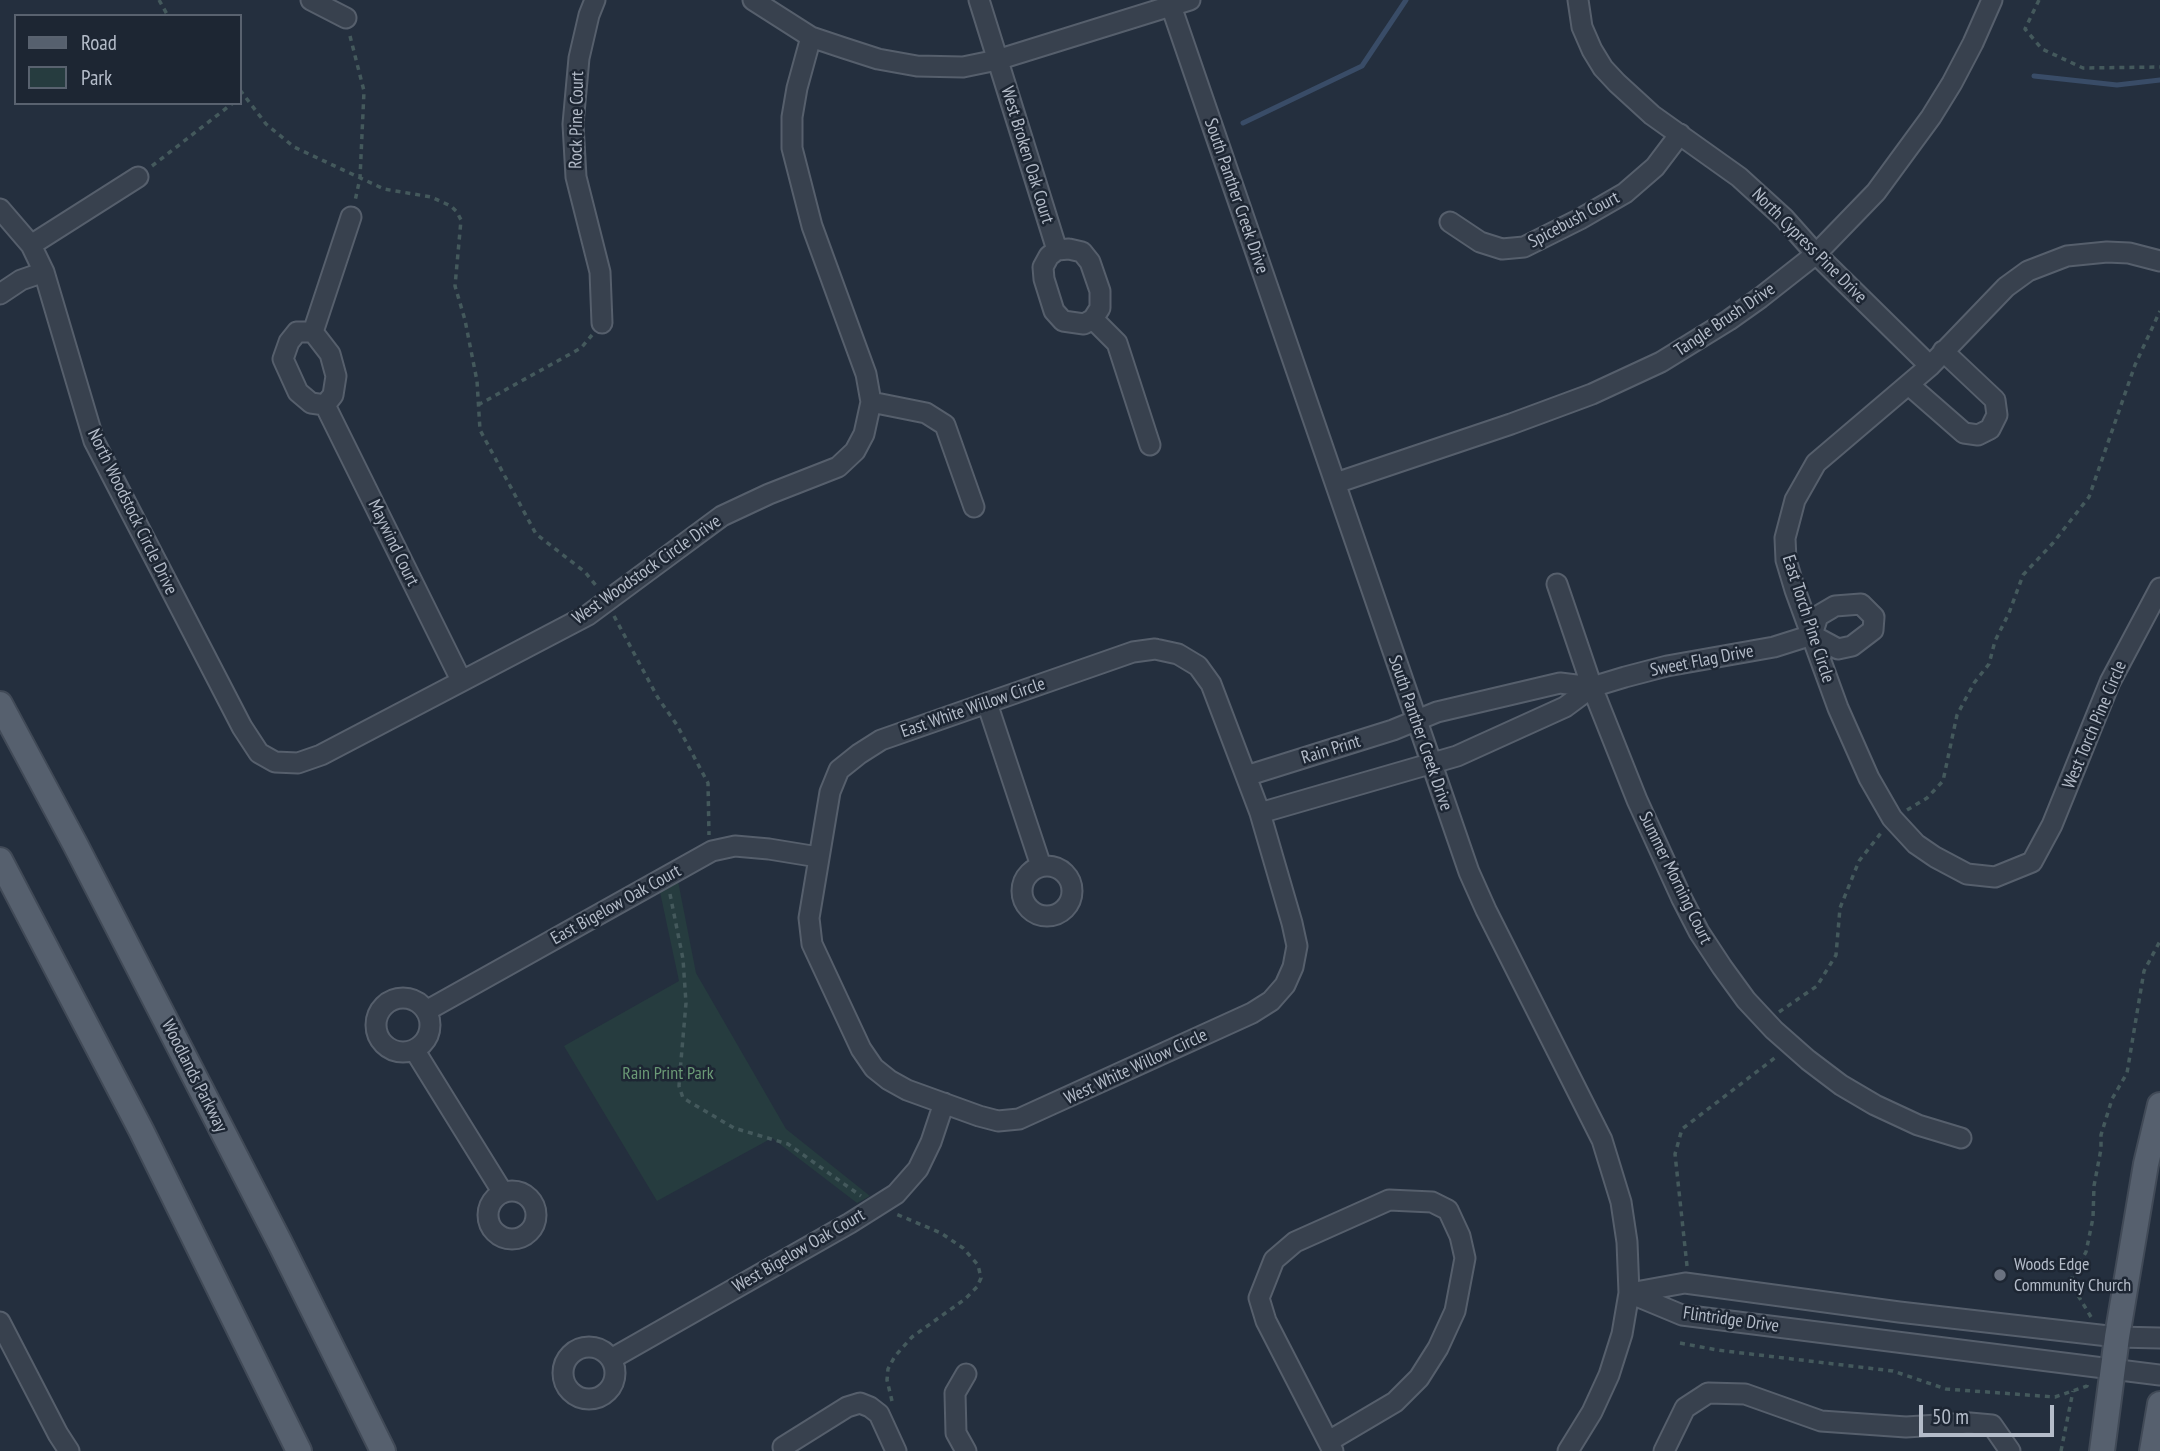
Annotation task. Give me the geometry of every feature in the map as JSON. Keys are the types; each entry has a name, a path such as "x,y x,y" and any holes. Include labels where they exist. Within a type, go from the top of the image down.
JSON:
{"main road":[{"name":"Woodlands Parkway","path":"0,704 75,844 383,1451"},
{"path":"0,860 141,1130 299,1451"},
{"path":"2102,1451 2101,1366 2117,1337 2146,1164 2160,1105"},
{"path":"2152,1451 2160,1404"}],"street":[{"path":"311,0 346,18"},
{"name":"Rock Pine Court","path":"595,0 579,58 573,124 576,177 600,272 602,323"},
{"path":"753,0 811,37 878,59 917,66 963,68 1190,0"},
{"name":"West Broken Oak Court","path":"979,0 1057,250"},
{"name":"North Cypress Pine Drive","path":"1578,0 1582,27 1603,68 1652,115 1739,177 1784,218 1816,254 1937,358 1995,400 1997,415 1990,429 1978,435 1964,433 1909,385"},
{"name":"Tangle Brush Drive","path":"1336,483 1592,394 1661,362 1729,320 1816,254 1876,192 1931,117 1973,43 1992,0"},
{"name":"South Panther Creek Drive","path":"1170,4 1469,872 1602,1140 1621,1202 1627,1242 1629,1293 1622,1334 1609,1375 1592,1412 1568,1451"},
{"name":"West Woodstock Circle Drive","path":"275,762 298,763 321,755 461,680 539,642 588,615 722,516 838,467 855,451 864,433 872,402 866,374 812,226 792,148 792,117 811,37"},
{"name":"Spicebush Court","path":"1450,222 1480,242 1502,249 1524,247 1625,193 1655,167 1679,134"},
{"path":"31,245 138,177"},
{"path":"313,332 351,217"},
{"name":"North Woodstock Circle Drive","path":"4,222 31,245 44,272 94,441 242,727 259,753 275,762"},
{"path":"1057,250 1082,252 1090,262 1100,308 1093,319 1084,324 1063,321 1054,311 1043,267 1049,256 1057,250"},
{"name":"East Torch Pine Circle","path":"2032,862 1995,877 1967,874 1916,844 1892,818 1869,778 1838,708 1786,560 1785,538 1795,500 1816,463 1909,385 2006,287 2028,271 2067,256 2106,252 2129,253 2160,261"},
{"path":"0,294 21,280 44,272"},
{"path":"1093,319 1117,343 1150,445"},
{"path":"297,332 313,332 330,354 336,376 332,395 325,405 311,403 298,392 283,359 289,342 297,332"},
{"path":"872,402 926,413 945,425 974,507"},
{"name":"Maywind Court","path":"325,405 461,680"},
{"name":"Summer Morning Court","path":"1557,584 1592,687 1637,800 1699,932 1746,1000 1774,1030 1841,1085 1875,1105 1919,1125 1961,1138"},
{"name":"West Torch Pine Circle","path":"2032,862 2052,825 2110,682 2160,588"},
{"name":"Sweet Flag Drive","path":"1430,762 1457,756 1565,707 1592,687 1667,666 1753,652 1812,635"},
{"name":"East White Willow Circle","path":"842,1010 812,944 809,918 830,792 839,771 881,740 1133,652 1155,649 1178,654 1198,666 1211,684 1260,813"},
{"name":"Sweet Flag Drive","path":"1416,721 1437,712 1560,683 1592,687"},
{"path":"987,703 1041,866"},
{"name":"Rain Print","path":"1246,776 1416,721"},
{"path":"1260,813 1430,762"},
{"name":"West White Willow Circle","path":"842,1010 861,1049 874,1068 907,1090 998,1121 1019,1119 1252,1013 1271,1001 1285,985 1293,967 1297,946 1260,813"},
{"name":"East Bigelow Oak Court","path":"426,1011 712,851 735,846 818,857"},
{"path":"410,999 426,1011 430,1021 428,1036 415,1051 395,1052 383,1044 376,1031 378,1014 391,1001 410,999"},
{"path":"415,1051 503,1193"},
{"name":"West Bigelow Oak Court","path":"611,1359 896,1194 918,1169 931,1142 944,1103"},
{"path":"1389,1200 1432,1202 1448,1210 1460,1236 1465,1258 1455,1311 1438,1348 1419,1378 1395,1402 1331,1446 1266,1321 1259,1298 1274,1260 1295,1242 1389,1200"},
{"name":"Flintridge Drive","path":"1629,1293 1685,1283 1899,1312 2117,1337 2160,1338"},
{"name":"Flintridge Drive","path":"1629,1293 1682,1315 2160,1375"},
{"path":"3,1333 69,1451"},
{"path":"966,1374 955,1393 956,1433 966,1451"},
{"path":"1664,1451 1685,1408 1708,1393 1745,1394 1821,1421 1906,1427 1970,1423 1992,1425 2010,1451"},
{"path":"783,1447 847,1407 860,1403 879,1414 895,1451"}],"path":[{"path":"2039,0 2025,29 2042,49 2083,68 2160,67"},
{"path":"346,18 354,61 364,91 360,178 351,217"},
{"path":"244,94 266,124 294,147 384,188 431,197 451,206 461,220 455,286 465,320 477,382 480,430 536,534 593,581 658,698 677,725 708,783 712,851"},
{"path":"138,177 230,105"},
{"path":"1687,1266 1675,1154 1682,1129 1776,1058 1774,1030 1779,1011 1817,986 1836,955 1840,908 1859,861 1892,818 1927,798 1943,781 1957,715 1989,664 1995,640 2024,575 2089,497 2135,365 2160,312"},
{"path":"478,405 582,348 602,323"},
{"path":"663,879 671,895 683,959 687,1003 679,1086 683,1098 734,1128 788,1144 852,1191 941,1233 963,1248 978,1265 981,1279 976,1287 912,1337 895,1356 888,1369 887,1380 897,1412"},
{"path":"2092,1334 2095,1324 2076,1292 2072,1277 2086,1252 2093,1218 2101,1135 2112,1099 2127,1073 2144,971 2160,941"},
{"path":"1680,1343 1717,1350 1893,1371 1946,1389 2055,1397 2087,1386 2101,1366"},
{"path":"2061,1451 2074,1390"}],"green space":[{"name":"Rain Print Park","path":"678,881 696,973 786,1129 870,1196 857,1203 772,1138 657,1201 564,1046 679,981 660,892"}],"waterway":[{"path":"1243,123 1362,66 1406,0"},
{"path":"2034,76 2117,85 2160,80"}],"place":[{"name":"Woods Edge Community Church","path":"2000,1275"}]}
